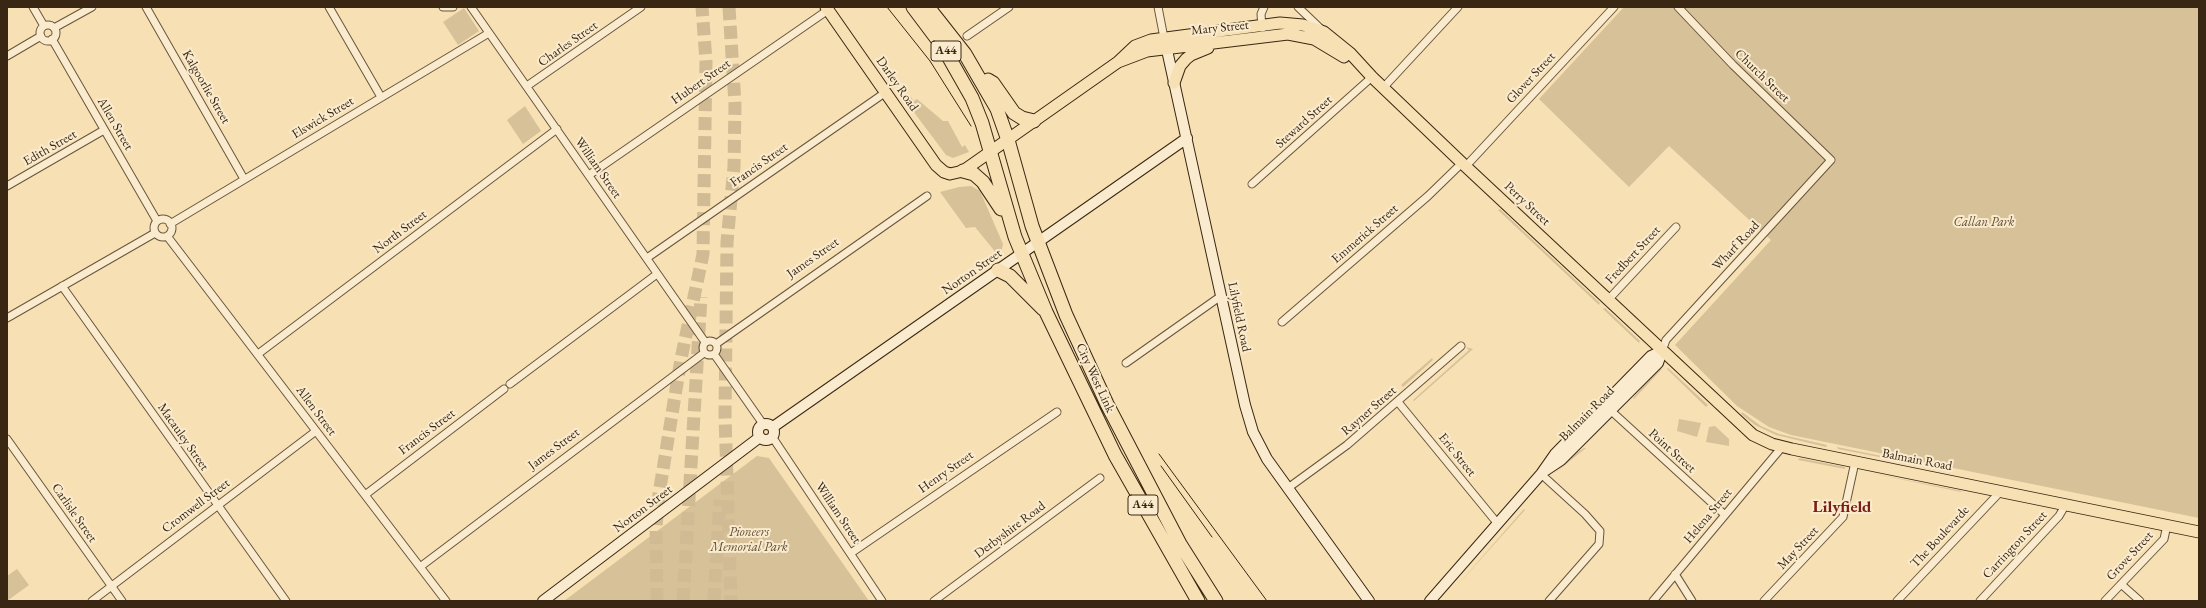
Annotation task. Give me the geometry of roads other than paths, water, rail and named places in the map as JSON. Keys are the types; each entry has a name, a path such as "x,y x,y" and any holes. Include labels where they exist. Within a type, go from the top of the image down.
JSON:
{"highway":[{"name":"A44","path":"913,7 958,69 972,98 990,152"},
{"name":"A44","path":"928,7 965,54 997,109 1008,140"},
{"path":"976,73 993,83 1014,114 1034,121"},
{"name":"City West Link","path":"1008,140 1022,195 1054,289 1107,404 1180,544 1216,601"},
{"name":"City West Link","path":"990,152 1009,216 1046,312 1115,455 1198,601"},
{"path":"963,171 974,174 983,182 1001,209 1009,216"},
{"path":"998,270 1010,276 1046,312"}],"main road":[{"name":"Darley Road","path":"827,8 939,168 947,173 954,174 963,171"},
{"name":"Perry Street","path":"1261,25 1297,24 1324,32 1350,53 1383,88 1662,351"},
{"name":"Mary Street","path":"1166,43 1261,25"},
{"name":"Perry Street","path":"1264,37 1288,34 1314,39 1334,50 1355,67 1372,77"},
{"name":"Mary Street","path":"1166,43 1218,44 1264,37"},
{"path":"963,171 1118,62 1135,46 1145,42 1166,43"},
{"path":"1174,83 1180,66 1186,59 1191,55 1218,44"},
{"name":"Balmain Road","path":"1662,351 1745,429 1762,440 1782,447 2199,532"}],"street":[{"path":"32,7 44,26"},
{"path":"54,28 92,7"},
{"name":"Kalgoorlie Street","path":"146,7 244,179"},
{"path":"329,7 382,97"},
{"name":"William Street","path":"471,7 706,342"},
{"name":"Charles Street","path":"527,86 641,7"},
{"path":"967,36 1009,7"},
{"name":"Lilyfield Road","path":"1158,7 1245,405 1253,432 1267,459 1369,601"},
{"name":"Mary Street","path":"1264,7 1261,25 1264,37"},
{"name":"Perry Street","path":"1298,7 1324,32"},
{"path":"1383,88 1458,7"},
{"name":"Glover Street","path":"1464,164 1614,7"},
{"name":"Church Street","path":"1678,7 1733,66 1832,160"},
{"name":"Hubert Street","path":"589,175 827,8"},
{"path":"41,36 41,30 44,26 50,25 54,28"},
{"path":"41,36 47,40 52,39 55,36 54,28"},
{"name":"Elswick Street","path":"170,224 489,33"},
{"path":"7,56 41,36"},
{"name":"Allen Street","path":"52,39 157,222"},
{"name":"Steward Street","path":"1252,184 1372,77"},
{"name":"Francis Street","path":"647,258 886,92"},
{"name":"North Street","path":"258,354 557,129"},
{"name":"Edith Street","path":"7,186 104,130"},
{"name":"Norton Street","path":"542,601 760,437 768,441 770,430 1186,138"},
{"name":"Wharf Road","path":"1662,351 1669,337 1832,160"},
{"name":"Emmerick Street","path":"1282,322 1464,164"},
{"name":"James Street","path":"716,344 927,196"},
{"path":"163,219 170,224 171,230 167,236 162,237 155,233 154,227 157,222 163,219"},
{"name":"Fredbert Street","path":"1608,300 1676,227"},
{"path":"7,318 155,233"},
{"name":"Allen Street","path":"167,236 446,601"},
{"path":"510,384 658,274"},
{"name":"Macauley Street","path":"62,286 286,601"},
{"path":"1126,363 1221,296"},
{"path":"710,340 716,344 717,348 714,354 710,356 704,353 703,346 706,342 710,340"},
{"name":"Rayner Street","path":"1288,488 1347,446 1461,346"},
{"name":"Balmain Road","path":"1430,601 1541,474 1554,454 1607,407 1651,356 1662,351"},
{"name":"James Street","path":"420,567 704,353"},
{"name":"William Street","path":"714,354 770,430 882,601"},
{"name":"Francis Street","path":"364,495 504,389"},
{"name":"Eric Street","path":"1398,402 1498,524"},
{"name":"Point Street","path":"1607,407 1725,515"},
{"name":"Henry Street","path":"850,553 1057,412"},
{"name":"Cromwell Street","path":"92,601 316,431"},
{"name":"Carlisle Street","path":"7,439 122,601"},
{"name":"Helena Street","path":"1652,601 1782,447"},
{"name":"May Street","path":"1764,601 1843,517 1855,462"},
{"path":"1541,474 1585,514 1600,531 1599,544 1548,601"},
{"name":"Derbyshire Road","path":"934,601 1100,478"},
{"name":"The Boulevarde","path":"1896,601 2001,491"},
{"name":"Carrington Street","path":"1980,601 2059,516 2066,504"},
{"name":"Grove Street","path":"2105,601 2164,539 2167,525"},
{"path":"1675,574 1692,601"},
{"path":"2121,584 2140,601"}],"tunnel":[{"path":"657,601 656,527 659,494 681,359 703,254 706,61 702,7"},
{"path":"729,7 735,104 734,167 727,242 725,416 731,601"},
{"path":"683,601 701,297"},
{"path":"714,601 720,500"}],"tram line":[{"path":"887,7 930,61 971,126"},
{"path":"1159,454 1267,601"},
{"path":"1161,466 1212,537"}],"district":[{"name":"Lilyfield","path":"1842,507"}],"park label":[{"name":"Callan Park","path":"1984,222"},
{"name":"Pioneers Memorial Park","path":"749,540"}]}
